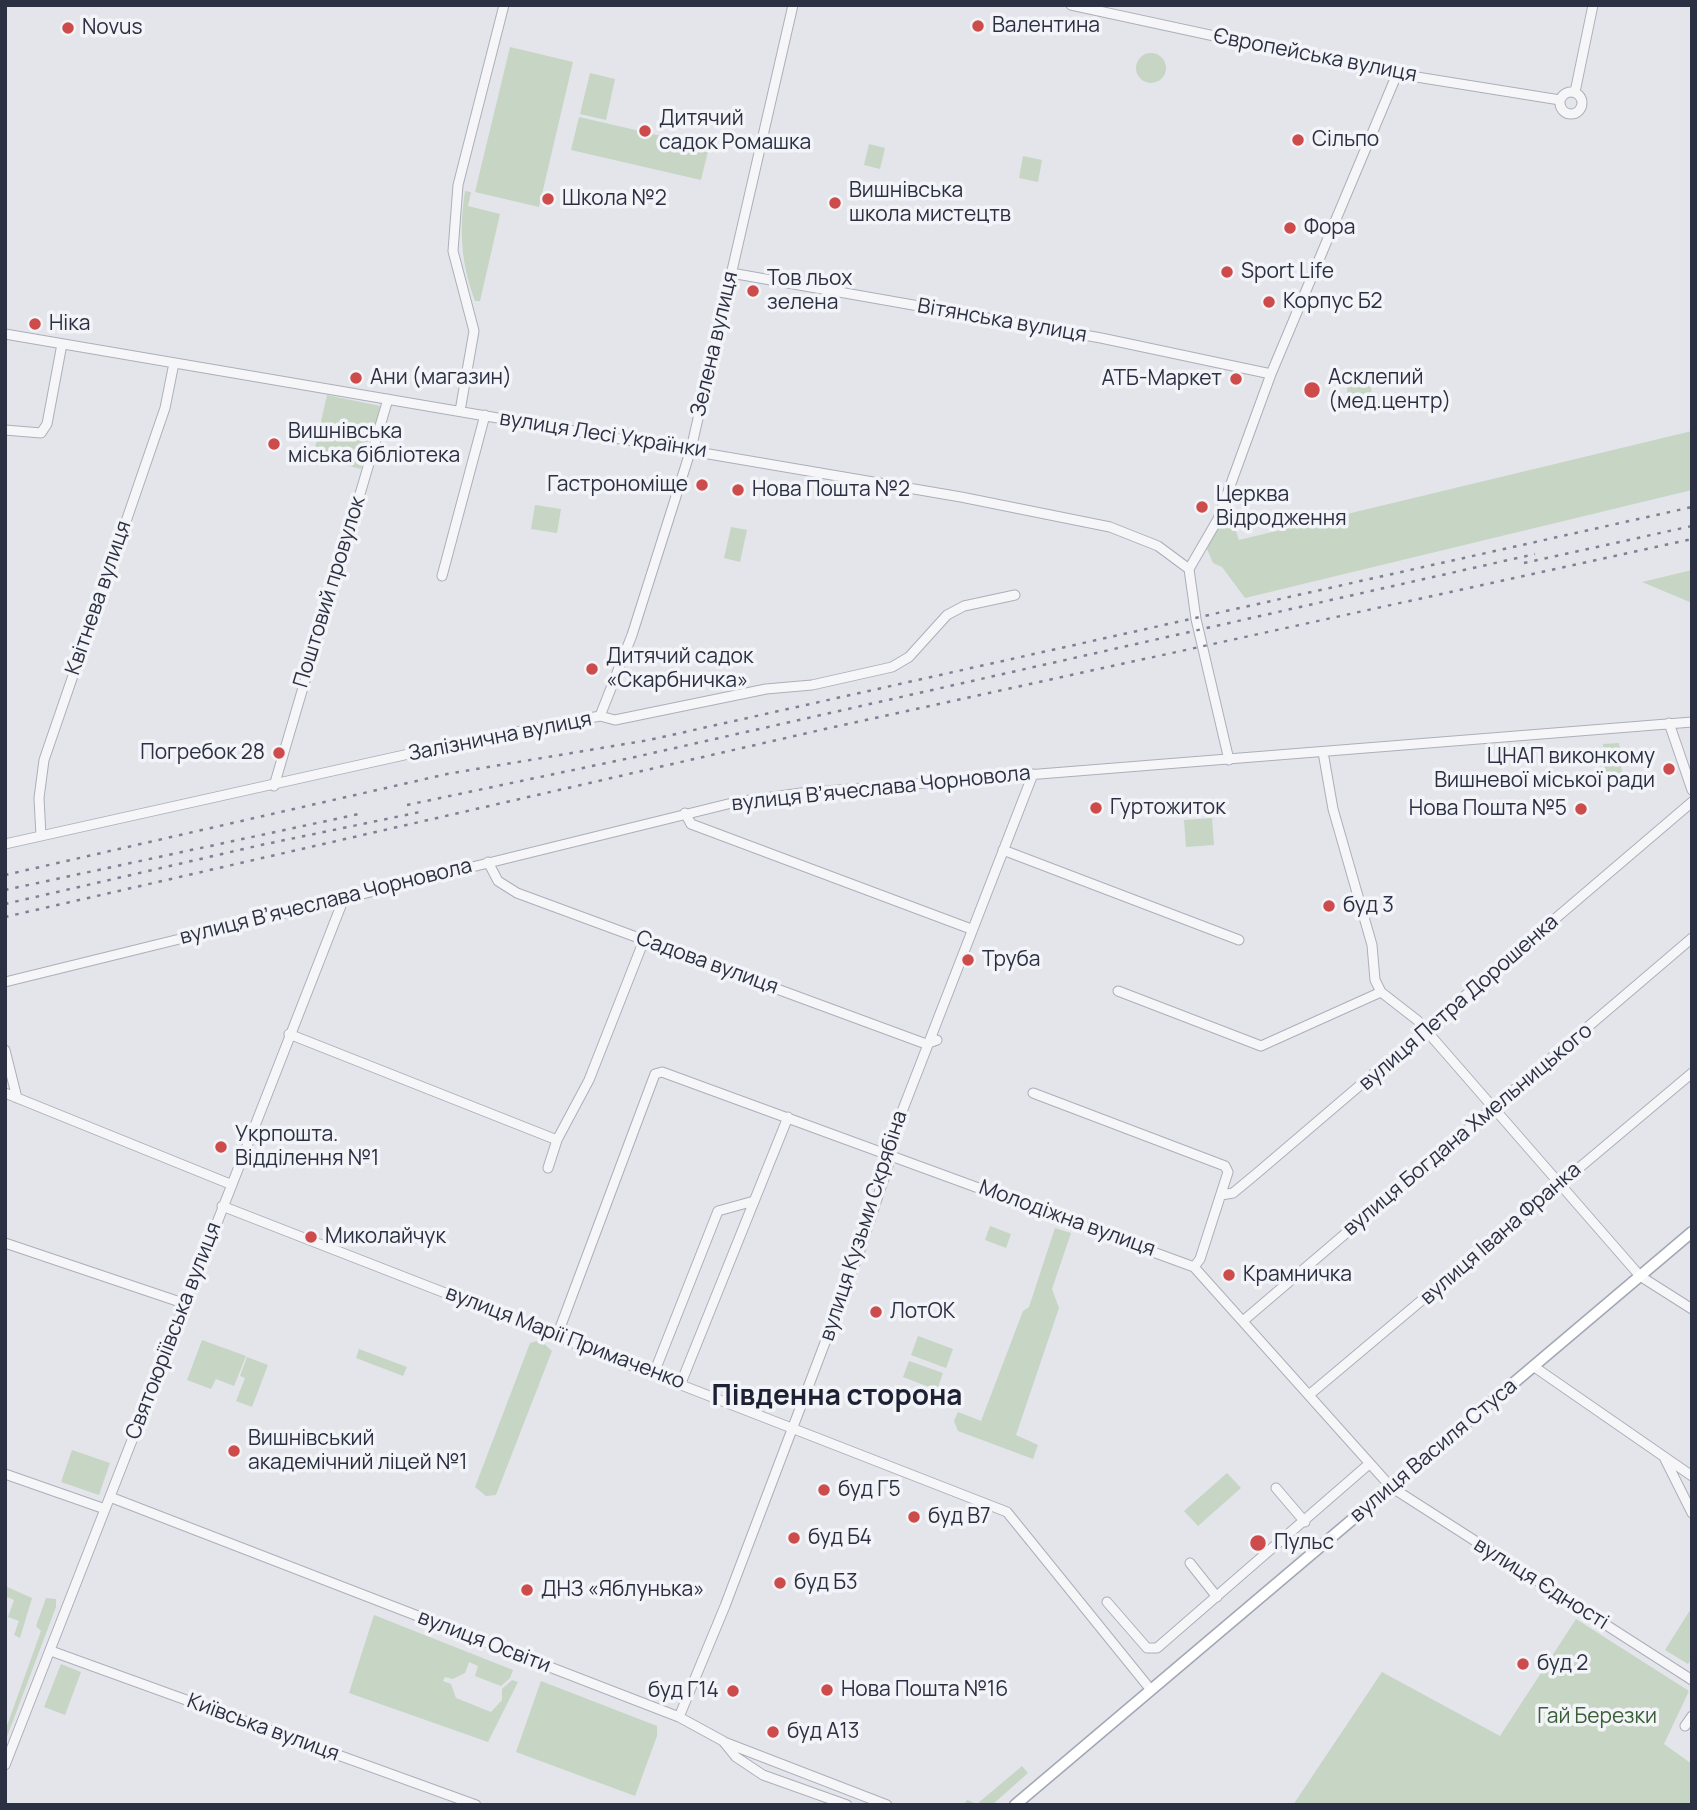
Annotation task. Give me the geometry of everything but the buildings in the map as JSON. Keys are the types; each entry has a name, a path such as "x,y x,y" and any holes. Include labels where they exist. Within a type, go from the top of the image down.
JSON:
{"main road":[{"name":"вулиця Василя Стуса","path":"1015,1805 1692,1232"}],"street":[{"path":"460,411 474,331 453,251 458,185 504,5"},
{"name":"Зелена вулиця","path":"600,716 651,577 691,449 793,5"},
{"name":"Європейська вулиця","path":"1071,5 1397,74 1560,100 1561,108 1566,113 1577,113 1582,100 1575,92"},
{"path":"1560,100 1567,92 1575,92 1593,5"},
{"path":"1229,760 1194,609 1189,569 1218,519 1271,374 1397,74"},
{"name":"Вітянська вулиця","path":"731,273 1101,338 1271,374"},
{"name":"вулиця Лесі Українки","path":"5,334 937,492 1110,527 1158,546 1189,569"},
{"path":"5,430 41,433 47,424 62,344"},
{"name":"Квітнева вулиця","path":"41,836 39,798 44,761 165,408 174,363"},
{"name":"Поштовий провулок","path":"274,786 388,399"},
{"path":"442,576 485,415"},
{"name":"Залізнична вулиця","path":"5,844 449,745 600,716 615,720 766,689 812,685 892,667 909,657 947,615 964,606 1014,594"},
{"name":"вулиця Вʼячеслава Чорновола","path":"5,982 736,802 801,793 1229,760 1508,734 1692,722"},
{"path":"1669,723 1692,790"},
{"path":"1323,752 1333,809 1372,945 1375,980 1381,992 1427,1032 1640,1276 1692,1309"},
{"name":"вулиця Кузьми Скрябіна","path":"679,1717 794,1427 859,1253 890,1154 891,1140 926,1044 1033,774"},
{"name":"вулиця Петра Дорошенка","path":"1222,1195 1233,1193 1249,1181 1427,1032 1692,802"},
{"path":"685,813 691,824 971,929"},
{"path":"1003,850 1239,940"},
{"name":"Садова вулиця","path":"488,862 498,881 517,894 926,1044"},
{"name":"Святоюріївська вулиця","path":"5,1765 183,1303 344,898"},
{"name":"вулиця Богдана Хмельницького","path":"1243,1321 1692,938"},
{"path":"548,1168 557,1140 589,1080 644,940"},
{"path":"1118,991 1261,1046 1381,992"},
{"path":"289,1034 557,1140"},
{"path":"926,1044 937,1040"},
{"path":"5,1050 17,1098"},
{"name":"Молодіжна вулиця","path":"558,1335 655,1074 662,1072 1194,1267 1391,1487"},
{"name":"вулиця Івана Франка","path":"1309,1395 1692,1073"},
{"path":"5,1093 230,1184"},
{"path":"1033,1093 1218,1161 1228,1172 1200,1259 1194,1267"},
{"path":"681,1383 788,1117"},
{"path":"654,1373 718,1211 754,1201"},
{"name":"вулиця Марії Примаченко","path":"222,1206 1007,1511 1151,1690"},
{"path":"5,1243 183,1303"},
{"path":"1533,1366 1692,1476"},
{"path":"1664,1455 1692,1513"},
{"path":"1107,1602 1147,1648 1157,1648 1369,1464"},
{"path":"5,1474 105,1509"},
{"name":"вулиця Єдності","path":"1391,1487 1692,1680"},
{"path":"1276,1488 1305,1522"},
{"name":"вулиця Освіти","path":"110,1497 679,1717 723,1741 736,1757 763,1775 847,1805"},
{"path":"1190,1563 1217,1597"},
{"name":"Київська вулиця","path":"51,1651 476,1805"},
{"path":"1685,1726 1692,1716"},
{"path":"723,1741 887,1805"}],"green space":[{"path":"510,47 573,62 539,207 475,192"},
{"path":"1151,53 1161,58 1166,68 1161,78 1151,83 1141,78 1136,68 1141,58"},
{"path":"590,73 615,79 606,120 580,114"},
{"path":"579,117 709,147 701,180 571,150"},
{"path":"869,144 885,148 880,169 864,165"},
{"path":"1023,156 1042,160 1038,182 1019,178"},
{"path":"465,191 471,192 468,206 500,214 480,301 475,301 464,260 462,220"},
{"path":"1351,378 1369,382 1371,395 1366,407 1347,403 1347,382"},
{"path":"327,395 380,406 372,441 368,441 361,469 313,457"},
{"path":"1692,431 1692,490 1245,598 1222,567 1213,563 1207,549 1220,520 1232,519 1239,540"},
{"path":"535,505 561,509 557,533 531,529"},
{"path":"731,527 747,530 740,562 724,558"},
{"path":"1692,570 1692,603 1642,582"},
{"path":"1619,743 1622,775 1605,776 1603,744"},
{"path":"1212,818 1214,845 1186,847 1184,820"},
{"path":"990,1226 1011,1234 1006,1248 985,1240"},
{"path":"1055,1228 1071,1233 1052,1289 1059,1308 1016,1435 1038,1445 1033,1459 958,1431 954,1421 958,1412 981,1421 1023,1311 1029,1307"},
{"path":"918,1336 953,1349 946,1368 911,1355"},
{"path":"202,1340 246,1356 234,1386 216,1379 211,1389 187,1380"},
{"path":"540,1340 552,1351 496,1495 486,1496 475,1487 530,1343"},
{"path":"359,1349 407,1367 403,1376 356,1358"},
{"path":"247,1357 268,1365 252,1407 236,1401 245,1378 240,1376"},
{"path":"909,1361 943,1373 937,1390 903,1377"},
{"path":"72,1450 110,1463 99,1495 61,1482"},
{"path":"1227,1473 1241,1488 1198,1526 1184,1511"},
{"path":"5,1586 32,1598 20,1638 14,1635 19,1621 8,1617 14,1600 5,1596"},
{"path":"46,1598 56,1599 56,1607 5,1742 5,1731 41,1631 36,1626"},
{"path":"1692,1607 1692,1658 1688,1664 1665,1650"},
{"path":"374,1615 513,1670 510,1678 501,1686 475,1676 478,1666 469,1662 465,1673 453,1679 445,1677 443,1681 451,1684 456,1698 491,1712 502,1700 502,1689 512,1680 518,1682 488,1742 349,1693"},
{"name":"Гай Березки","path":"1576,1619 1689,1691 1664,1744 1692,1764 1692,1805 1293,1805 1382,1672 1500,1736"},
{"path":"61,1664 81,1672 65,1715 44,1707"},
{"path":"541,1681 657,1726 657,1736 635,1796 516,1752"},
{"path":"1022,1766 1028,1773 992,1805 964,1805 967,1800 977,1804"}],"railway":[{"path":"5,875 447,774 649,740 1692,507"},
{"path":"1524,563 1692,526"},
{"path":"5,917 825,729 1692,539"},
{"path":"407,805 635,757 1535,554"},
{"path":"5,904 261,845 425,811"},
{"path":"5,890 359,814"}],"place":[{"name":"Валентина","path":"978,26"},
{"name":"Novus","path":"68,28"},
{"name":"Дитячий садок Ромашка","path":"645,131"},
{"name":"Сільпо","path":"1298,140"},
{"name":"Школа №2","path":"548,199"},
{"name":"Вишнівська школа мистецтв","path":"835,203"},
{"name":"Фора","path":"1290,228"},
{"name":"Sport Life","path":"1227,272"},
{"name":"Тов льох зелена","path":"753,291"},
{"name":"Корпус Б2","path":"1269,302"},
{"name":"Ніка","path":"35,324"},
{"name":"Ани (магазин)","path":"356,378"},
{"name":"АТБ-Маркет","path":"1236,379"},
{"name":"Асклепий (мед.центр)","path":"1312,390"},
{"name":"Вишнівська міська бібліотека","path":"274,444"},
{"name":"Гастрономіще","path":"702,485"},
{"name":"Нова Пошта №2","path":"738,490"},
{"name":"Церква Відродження","path":"1202,507"},
{"name":"Дитячий садок «Скарбничка»","path":"592,669"},
{"name":"Погребок 28","path":"279,753"},
{"name":"ЦНАП виконкому Вишневої міської ради","path":"1669,769"},
{"name":"Гуртожиток","path":"1096,808"},
{"name":"Нова Пошта №5","path":"1581,809"},
{"name":"буд 3","path":"1329,906"},
{"name":"Труба","path":"968,960"},
{"name":"Укрпошта. Відділення №1","path":"221,1147"},
{"name":"Миколайчук","path":"311,1237"},
{"name":"Крамничка","path":"1229,1275"},
{"name":"ЛотОК","path":"876,1312"},
{"name":"Вишнівський академічний ліцей №1","path":"234,1451"},
{"name":"буд Г5","path":"824,1490"},
{"name":"буд В7","path":"914,1517"},
{"name":"буд Б4","path":"794,1538"},
{"name":"Пульс","path":"1258,1543"},
{"name":"буд Б3","path":"780,1583"},
{"name":"ДНЗ «Яблунька»","path":"527,1590"},
{"name":"буд 2","path":"1523,1664"},
{"name":"Нова Пошта №16","path":"827,1690"},
{"name":"буд Г14","path":"733,1691"},
{"name":"буд А13","path":"773,1732"}],"district":[{"name":"Південна сторона","path":"837,1397"}]}
